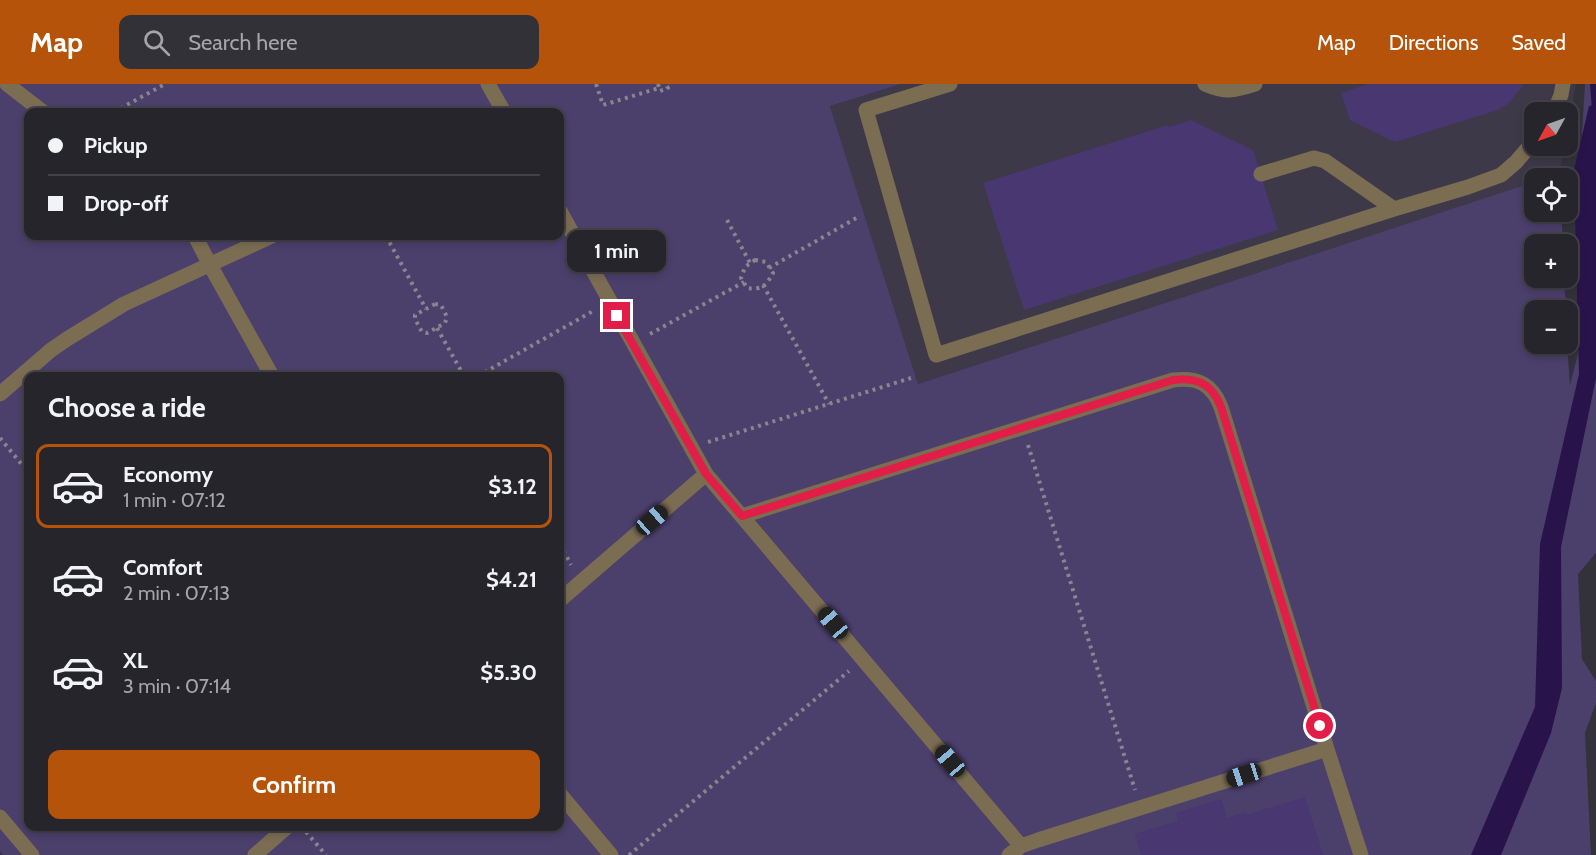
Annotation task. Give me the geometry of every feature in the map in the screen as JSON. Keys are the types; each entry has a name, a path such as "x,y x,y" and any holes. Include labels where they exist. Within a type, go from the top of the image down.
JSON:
{"lane":[{"path":"7,84 38,108"},
{"path":"488,84 497,108"},
{"path":"950,84 866,110 936,356 1468,187 1501,175 1524,153"},
{"path":"1205,84 1230,91 1255,84"},
{"path":"1558,102 1563,84"},
{"path":"1261,174 1314,158 1325,161 1394,209"},
{"path":"564,218 706,474 864,659 1015,850 1327,749"},
{"path":"197,240 270,372"},
{"path":"26,372 51,350 124,304 264,240"},
{"path":"0,394 24,373"},
{"path":"742,516 1173,380 1194,380 1204,384 1212,390 1221,407 1361,855"},
{"path":"564,597 706,474"},
{"path":"564,799 611,855"},
{"path":"0,817 32,855"},
{"path":"255,855 282,831"}],"path":[{"path":"121,108 165,84"},
{"path":"597,84 603,105 658,86 660,91 668,88 668,84"},
{"path":"769,268 858,217"},
{"path":"727,220 750,263"},
{"path":"388,240 426,309"},
{"path":"755,260 766,262 773,273 767,284 757,289 747,288 741,278 745,267 750,263 755,260"},
{"path":"633,344 744,282"},
{"path":"763,285 829,404"},
{"path":"485,372 610,301"},
{"path":"435,304 441,305 447,317 445,323 428,333 422,332 415,319 416,315 426,309 435,304"},
{"path":"436,328 462,372"},
{"path":"690,448 911,378"},
{"path":"1023,427 1140,808"},
{"path":"0,438 24,467"},
{"path":"628,855 864,659"},
{"path":"306,831 326,855"}],"shaded area":[{"path":"0,84 901,84 830,106 918,384 1524,185 1524,222 1562,222 1562,234 1524,234 1524,288 1565,288 1565,300 1524,300 1524,354 1568,354 1570,385 1589,310 1576,230 1585,84 1596,84 1596,553 1578,574 1582,659 1596,681 1596,703 1585,733 1591,855 3,855 0,852"},
{"path":"901,84 1576,84 1573,102 1524,102 1524,156 1563,156 1560,168 1524,168 1524,185 918,384 830,106"},
{"path":"1596,105 1596,378 1561,547 1562,688 1551,733 1501,855 1471,855 1535,707 1540,544 1579,374 1578,234 1576,234 1575,222 1578,222 1578,168 1574,168 1589,106"}],"building":[{"path":"1368,84 1523,84 1509,103 1498,110 1395,142 1350,120 1341,93"},
{"path":"1191,120 1253,150 1278,230 1024,310 983,183 1168,125 1169,127"},
{"path":"1305,797 1323,855 1141,855 1135,834 1178,821 1176,813 1221,799 1227,818 1245,812 1246,815"}],"waterway":[{"path":"1594,84 1596,110"}],"route":[{"path":"617,316 706,474 742,516 1173,380 1194,380 1204,384 1212,390 1221,407 1320,726"}]}
